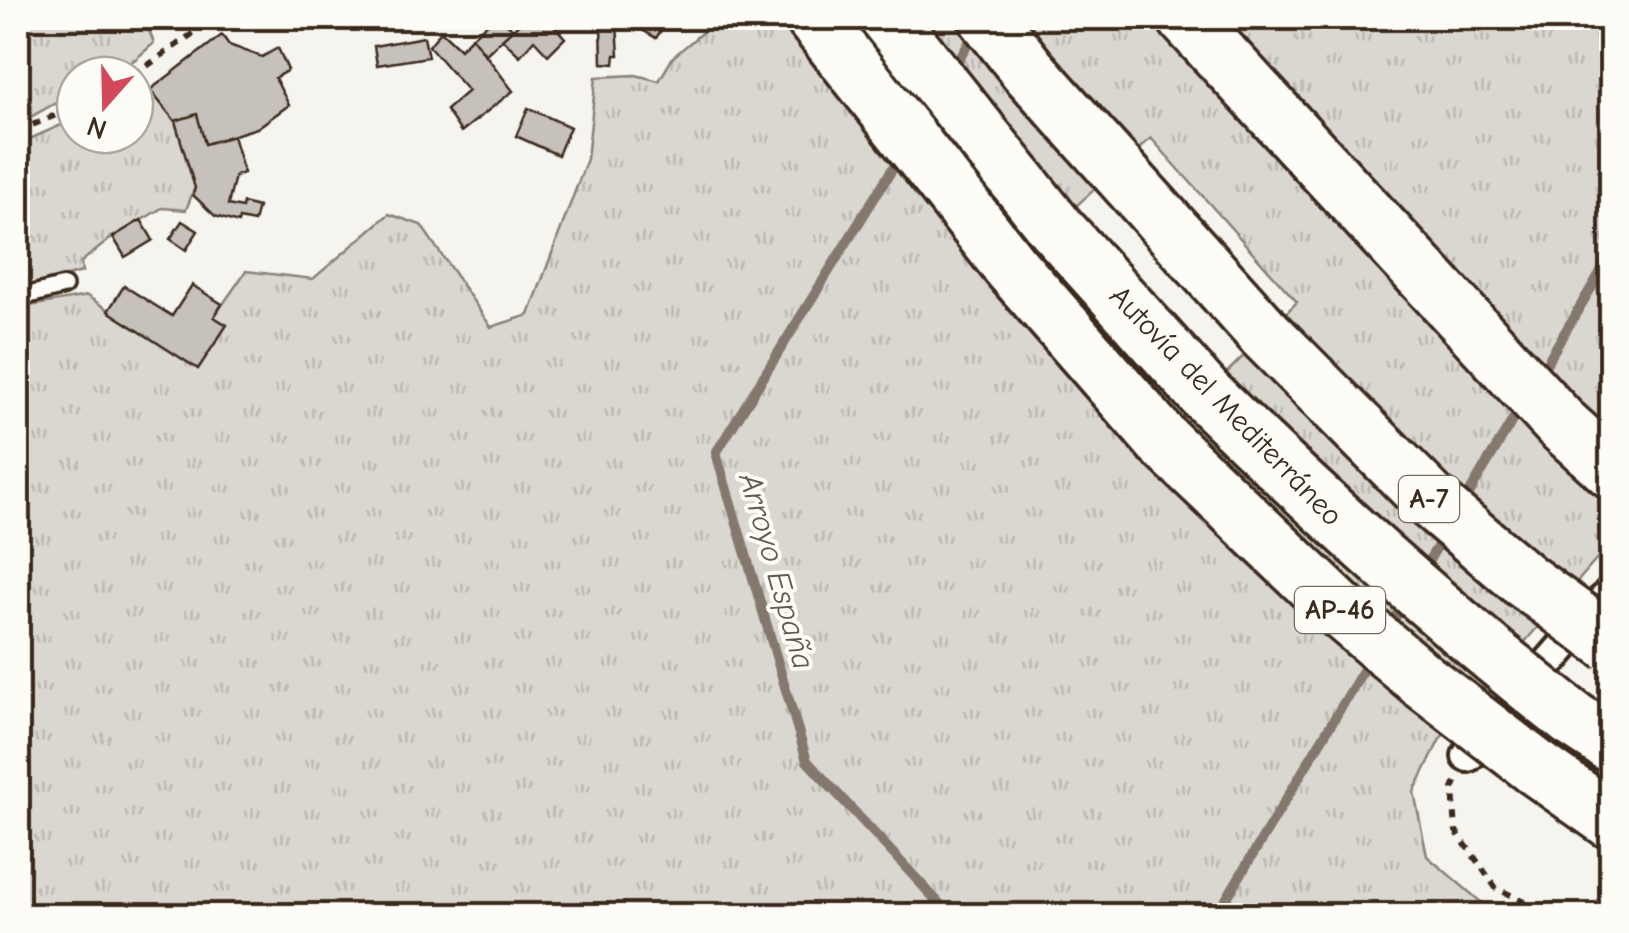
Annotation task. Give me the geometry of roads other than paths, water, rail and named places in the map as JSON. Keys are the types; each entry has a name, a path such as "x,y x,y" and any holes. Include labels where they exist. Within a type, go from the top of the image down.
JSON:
{"highway":[{"name":"AP-46","path":"814,18 1010,266 1161,439 1341,611 1422,680 1612,821"},
{"name":"Autovía del Mediterráneo","path":"888,18 1054,226 1206,394 1318,505 1461,632 1591,731"},
{"name":"A-7","path":"987,18 1028,70 1265,334 1432,502 1524,580 1612,644"},
{"path":"1186,18 1560,424 1612,470"}],"street":[{"path":"1468,756 1612,591"}],"lane":[{"path":"18,298 64,286"}],"waterway":[{"name":"Arroyo España","path":"951,72 976,31"},
{"name":"Arroyo España","path":"901,155 716,453 807,761 951,916"},
{"name":"Arroyo España","path":"1540,374 1612,253"},
{"name":"Arroyo España","path":"1461,507 1521,406"},
{"name":"Arroyo España","path":"1422,572 1444,535"},
{"name":"Arroyo España","path":"1387,632 1406,599"},
{"name":"Arroyo España","path":"1216,916 1370,659"}]}
